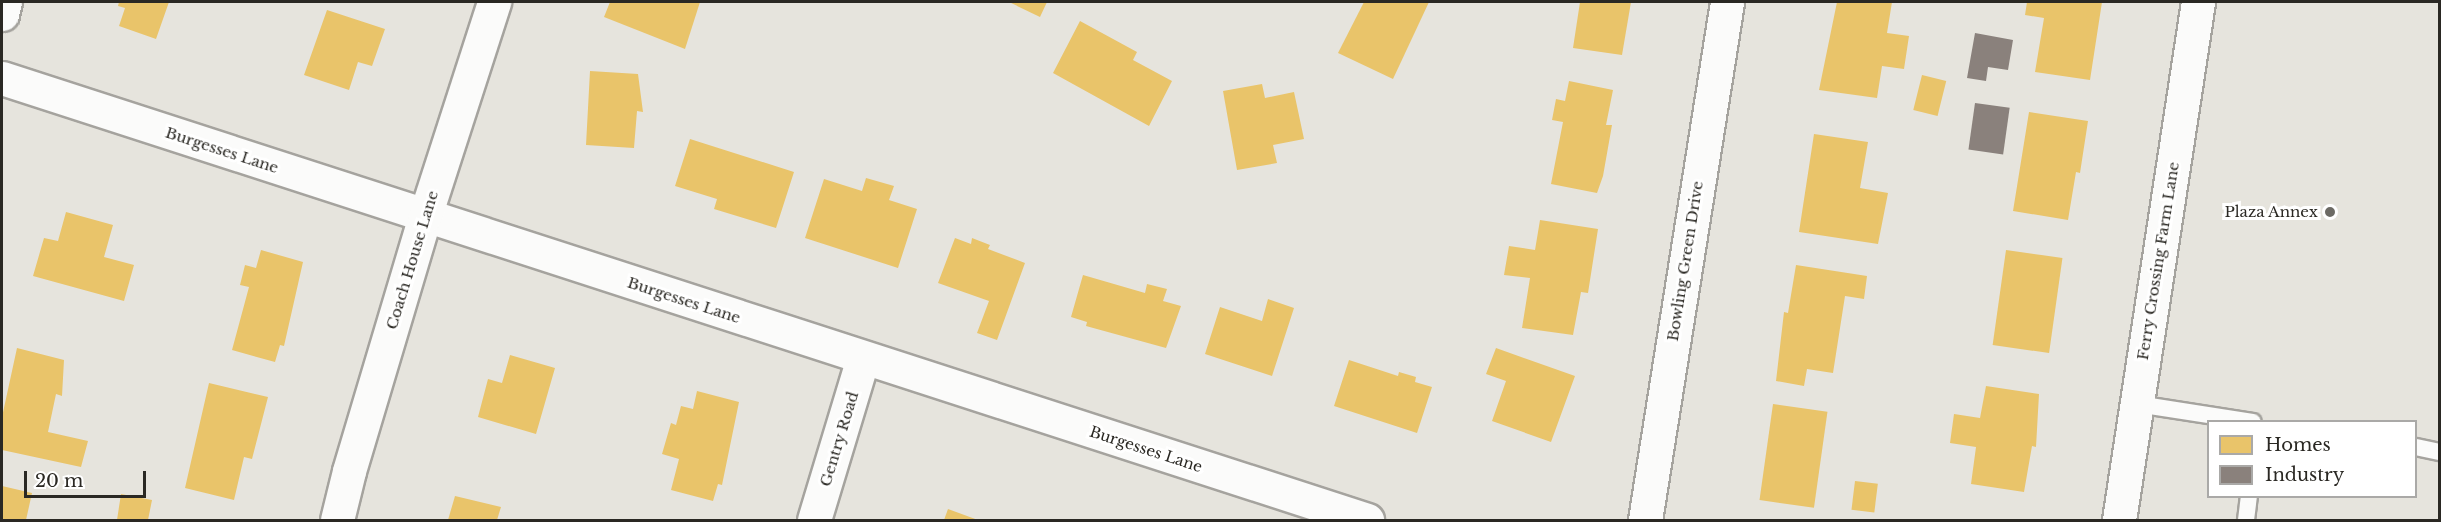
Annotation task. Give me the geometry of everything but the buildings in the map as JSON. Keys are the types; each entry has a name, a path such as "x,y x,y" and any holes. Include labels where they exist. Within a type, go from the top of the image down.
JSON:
{"street":[{"path":"2,14 5,2"},
{"name":"Coach House Lane","path":"338,520 349,471 425,216 494,2"},
{"name":"Bowling Green Drive","path":"1645,520 1727,2"},
{"name":"Ferry Crossing Farm Lane","path":"2119,520 2198,2"},
{"name":"Burgesses Lane","path":"2,78 1367,520"},
{"name":"Gentry Road","path":"814,520 863,358"}],"lane":[{"path":"2137,404 2240,420"},
{"path":"2417,447 2439,452"},
{"path":"2246,520 2249,498"}],"place":[{"name":"Plaza Annex","path":"2330,212"}]}
